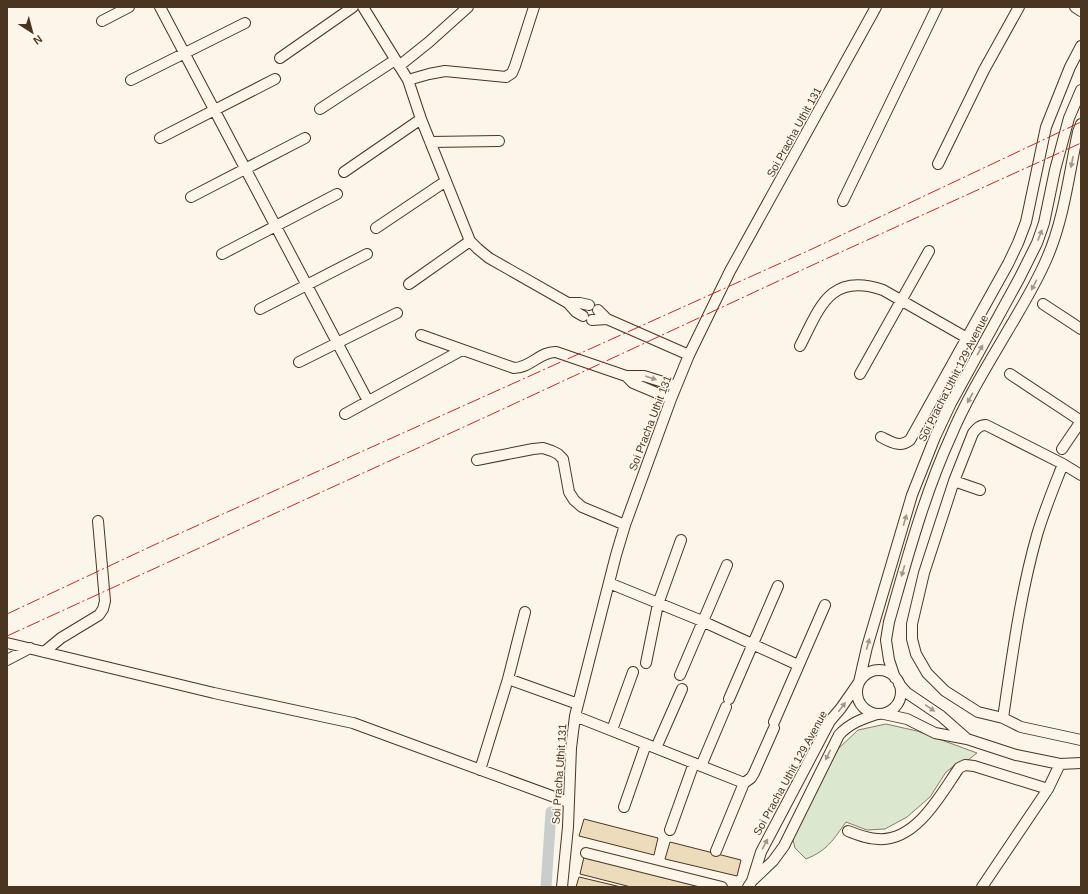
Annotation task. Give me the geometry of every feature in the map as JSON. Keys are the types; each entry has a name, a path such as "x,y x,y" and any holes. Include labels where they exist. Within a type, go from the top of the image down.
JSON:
{"street":[{"path":"102,21 129,7"},
{"path":"160,7 368,401"},
{"path":"280,58 353,7"},
{"path":"363,7 408,80 421,119 470,241 478,250 489,258 568,303 576,312 588,318 607,319"},
{"path":"320,109 429,42 468,7"},
{"path":"408,80 445,71 506,77 512,73 515,66 534,7"},
{"name":"Soi Pracha Uthit 131","path":"562,887 568,827 570,748 575,716 616,554 625,525 671,399 689,355 730,271 876,7"},
{"path":"843,201 937,7"},
{"path":"938,164 984,70 1019,7"},
{"path":"1075,7 1081,11"},
{"path":"131,80 245,23"},
{"path":"881,437 901,445 910,440 1008,264 1026,222 1046,126 1070,67 1081,46"},
{"path":"160,138 275,80"},
{"name":"Soi Pracha Uthit 129 Avenue","path":"881,714 870,713 864,709 859,703 857,689 874,621 912,495 923,465 951,403 1037,243 1044,223 1062,140 1069,118 1081,90"},
{"path":"344,172 421,119"},
{"name":"Soi Pracha Uthit 129 Avenue","path":"750,884 773,861 784,846 839,735 853,723 891,710 900,699 901,691 889,660 886,640 889,622 924,501 951,434 965,406 1048,258 1064,203 1078,132 1081,124"},
{"path":"191,197 305,138"},
{"path":"430,142 499,142"},
{"path":"376,228 446,182"},
{"path":"222,254 337,194"},
{"path":"408,284 470,241"},
{"path":"860,374 929,251"},
{"path":"260,309 367,254"},
{"path":"800,346 821,305 827,297 848,286 871,286 883,290 967,338"},
{"path":"568,303 580,302 594,308 607,319 689,355"},
{"path":"1042,304 1081,329"},
{"path":"300,362 397,313"},
{"path":"989,334 1002,340"},
{"path":"421,335 514,368 521,368 550,351 626,376 644,376 676,386"},
{"path":"345,414 462,350"},
{"path":"1010,374 1081,421 1062,449"},
{"path":"626,376 633,383 671,399"},
{"path":"1081,475 1063,464 986,425 982,425 973,433 954,481 924,573 912,624 912,639 916,654 927,673 944,691 978,712 1003,718 1021,727 1081,740"},
{"path":"477,460 533,449 543,448 552,451 563,459 569,492 574,500 582,507 625,525"},
{"path":"1003,718 1015,634 1026,580 1039,530 1063,464"},
{"path":"954,481 980,490"},
{"path":"44,652 62,638 99,615 103,609 104,601 98,521"},
{"path":"646,663 658,604 681,540"},
{"path":"680,675 727,566"},
{"path":"609,583 702,621 798,665"},
{"path":"670,830 697,764 728,703 778,586"},
{"path":"716,851 744,783 751,778 754,773 798,665 825,605"},
{"path":"480,770 508,679 525,612"},
{"path":"7,643 214,693 353,723 568,802"},
{"path":"7,660 30,648"},
{"name":"Soi Pracha Uthit 129 Avenue","path":"750,884 761,852 830,721 863,676 869,672 883,670 890,673 897,681"},
{"path":"612,730 633,672"},
{"path":"508,679 578,704"},
{"path":"897,681 907,693 941,716 967,740"},
{"path":"656,748 682,689"},
{"path":"881,714 907,719 935,733 967,740 1016,755 1060,764 1081,763"},
{"path":"575,716 744,783"},
{"path":"624,807 646,744"},
{"path":"982,887 1048,789 1060,764"},
{"path":"848,831 861,836 879,839 892,838 910,829 936,804 959,768 965,765 974,766 1048,789"},
{"path":"586,853 722,887"}],"green space":[{"path":"886,724 917,731 977,753 968,760 954,766 946,772 930,797 907,817 885,829 867,830 846,822 825,848 814,856 806,859 795,848 792,836 838,749 858,730"}],"building":[{"path":"584,819 658,838 654,855 579,836"},
{"path":"670,842 741,860 737,876 665,859"},
{"path":"584,857 703,887 631,887 580,874"},
{"path":"579,877 621,887 576,887"}],"waterway":[{"path":"546,887 551,812"}],"power":[{"path":"7,614 154,545 812,249 1081,122"},
{"path":"7,636 1081,143"}]}
